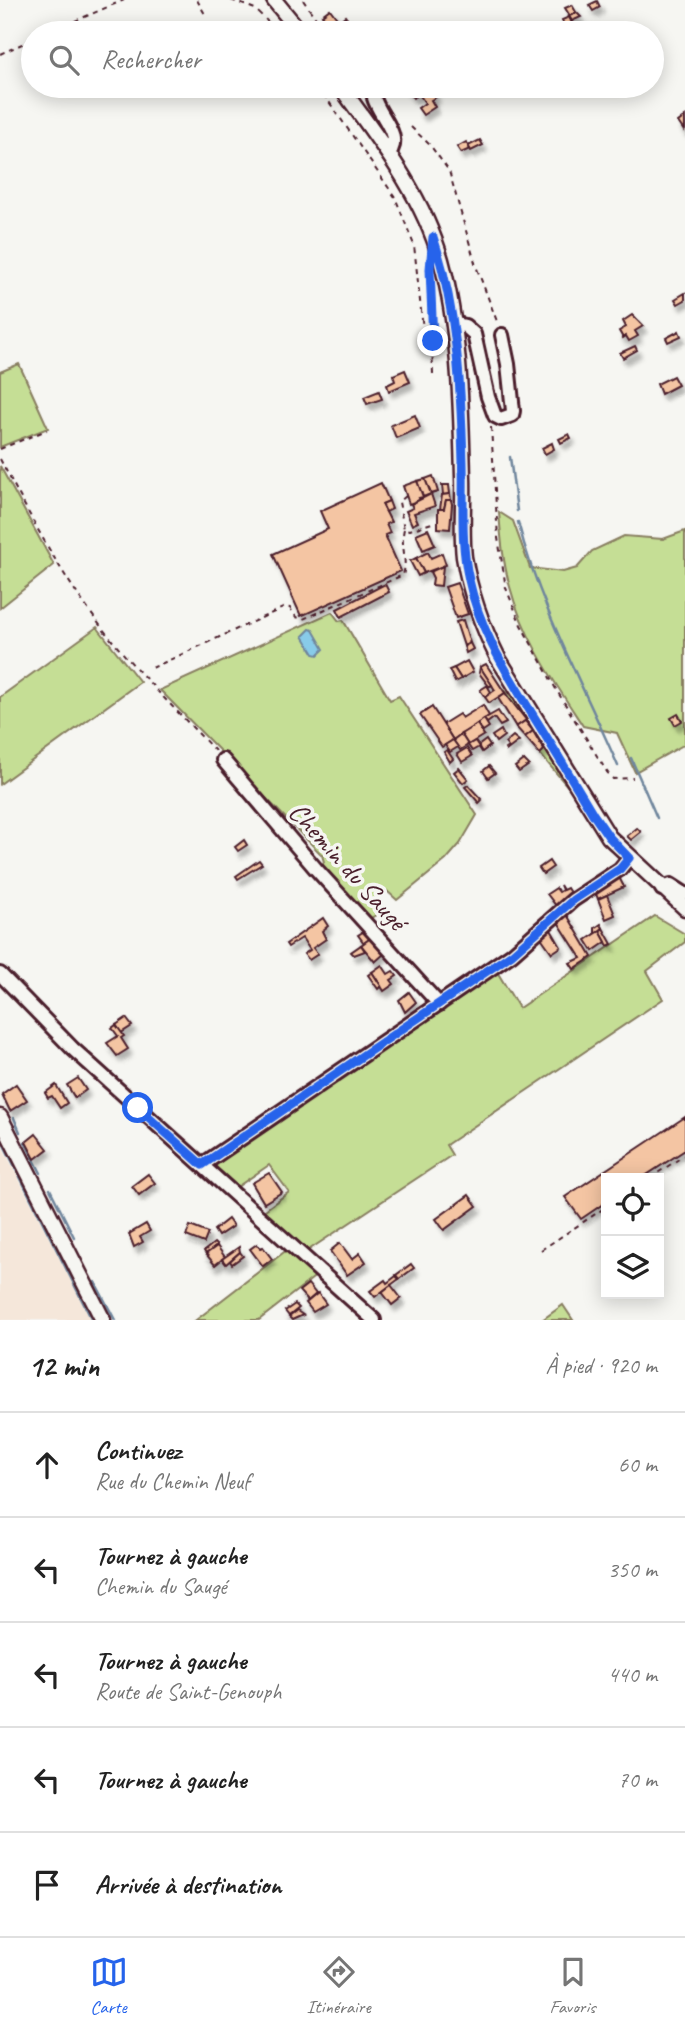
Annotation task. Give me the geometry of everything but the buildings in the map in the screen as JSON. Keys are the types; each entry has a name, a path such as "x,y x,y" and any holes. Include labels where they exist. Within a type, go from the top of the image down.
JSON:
{"street":[{"path":"274,0 291,21"},
{"path":"349,98 389,153 413,192 441,260 453,323 462,445 463,542 468,579 477,612 498,658 609,837 685,908"},
{"path":"374,98 393,137 394,147 389,153"},
{"path":"453,323 465,326 474,334 494,414 501,419 513,413 502,335"},
{"name":"Chemin du Saugé","path":"223,760 316,869 439,1004"},
{"path":"202,1165 512,954 573,900 620,869 629,858"},
{"path":"662,888 671,885 685,894"},
{"path":"0,974 73,1049 374,1320"},
{"path":"0,1117 103,1320"}],"path":[{"path":"75,21 124,0"},
{"path":"197,0 206,16"},
{"path":"232,0 255,9 267,21"},
{"path":"303,0 318,21"},
{"path":"0,54 21,44"},
{"path":"326,98 395,197 414,245 423,329 433,341"},
{"path":"411,127 430,145 449,171 473,257 502,335"},
{"path":"430,269 433,375"},
{"path":"494,414 490,424 494,437 498,538 504,578 513,606 557,691 607,772 614,779 633,778"},
{"path":"0,449 47,430"},
{"path":"0,458 54,558 94,618 138,672 223,760"},
{"path":"152,668 285,607 290,608 296,617 303,619 400,577 405,572 406,565 399,502 407,496"},
{"path":"404,529 410,530 432,523"},
{"path":"658,1173 685,1155"},
{"path":"541,1250 601,1210"}],"shaded area":[{"path":"0,1142 91,1320 0,1320"}],"green space":[{"path":"19,364 48,428 0,447 0,372"},
{"path":"0,466 54,565 0,608"},
{"path":"499,512 513,521 530,568 563,572 577,568 592,551 624,536 663,539 685,531 685,744 635,772 617,733 583,726 541,659 523,624 506,569"},
{"path":"332,612 339,621 343,620 390,700 399,696 477,815 460,844 446,860 397,900 387,891 371,903 379,913 371,918 321,865 324,862 322,855 160,690"},
{"path":"97,627 140,682 0,784 0,697"},
{"path":"502,688 515,699 580,801 540,754 544,750 543,746"},
{"path":"655,916 685,934 685,942 647,971 663,999 446,1145 452,1155 307,1251 261,1213 289,1192 269,1165 234,1189 216,1171 215,1165 220,1157 496,970 519,1008"},
{"path":"288,1249 317,1275 259,1320 196,1320"},
{"path":"563,1305 573,1320 542,1320"}],"water":[{"path":"310,629 324,649 318,655 314,654 303,636"}],"waterway":[{"path":"510,457 517,511"},
{"path":"518,522 550,616 618,766"},
{"path":"631,758 657,818"},
{"path":"14,1118 20,1132"},
{"path":"0,1137 92,1320"},
{"path":"25,1142 41,1173"},
{"path":"50,1189 74,1237"},
{"path":"95,1282 115,1320"}],"route":[{"path":"138,1108 202,1165 512,954 573,900 620,869 629,858 609,837 593,814 498,658 477,612 464,557 462,445 453,323 441,260 433,237 430,257 433,341"}]}
